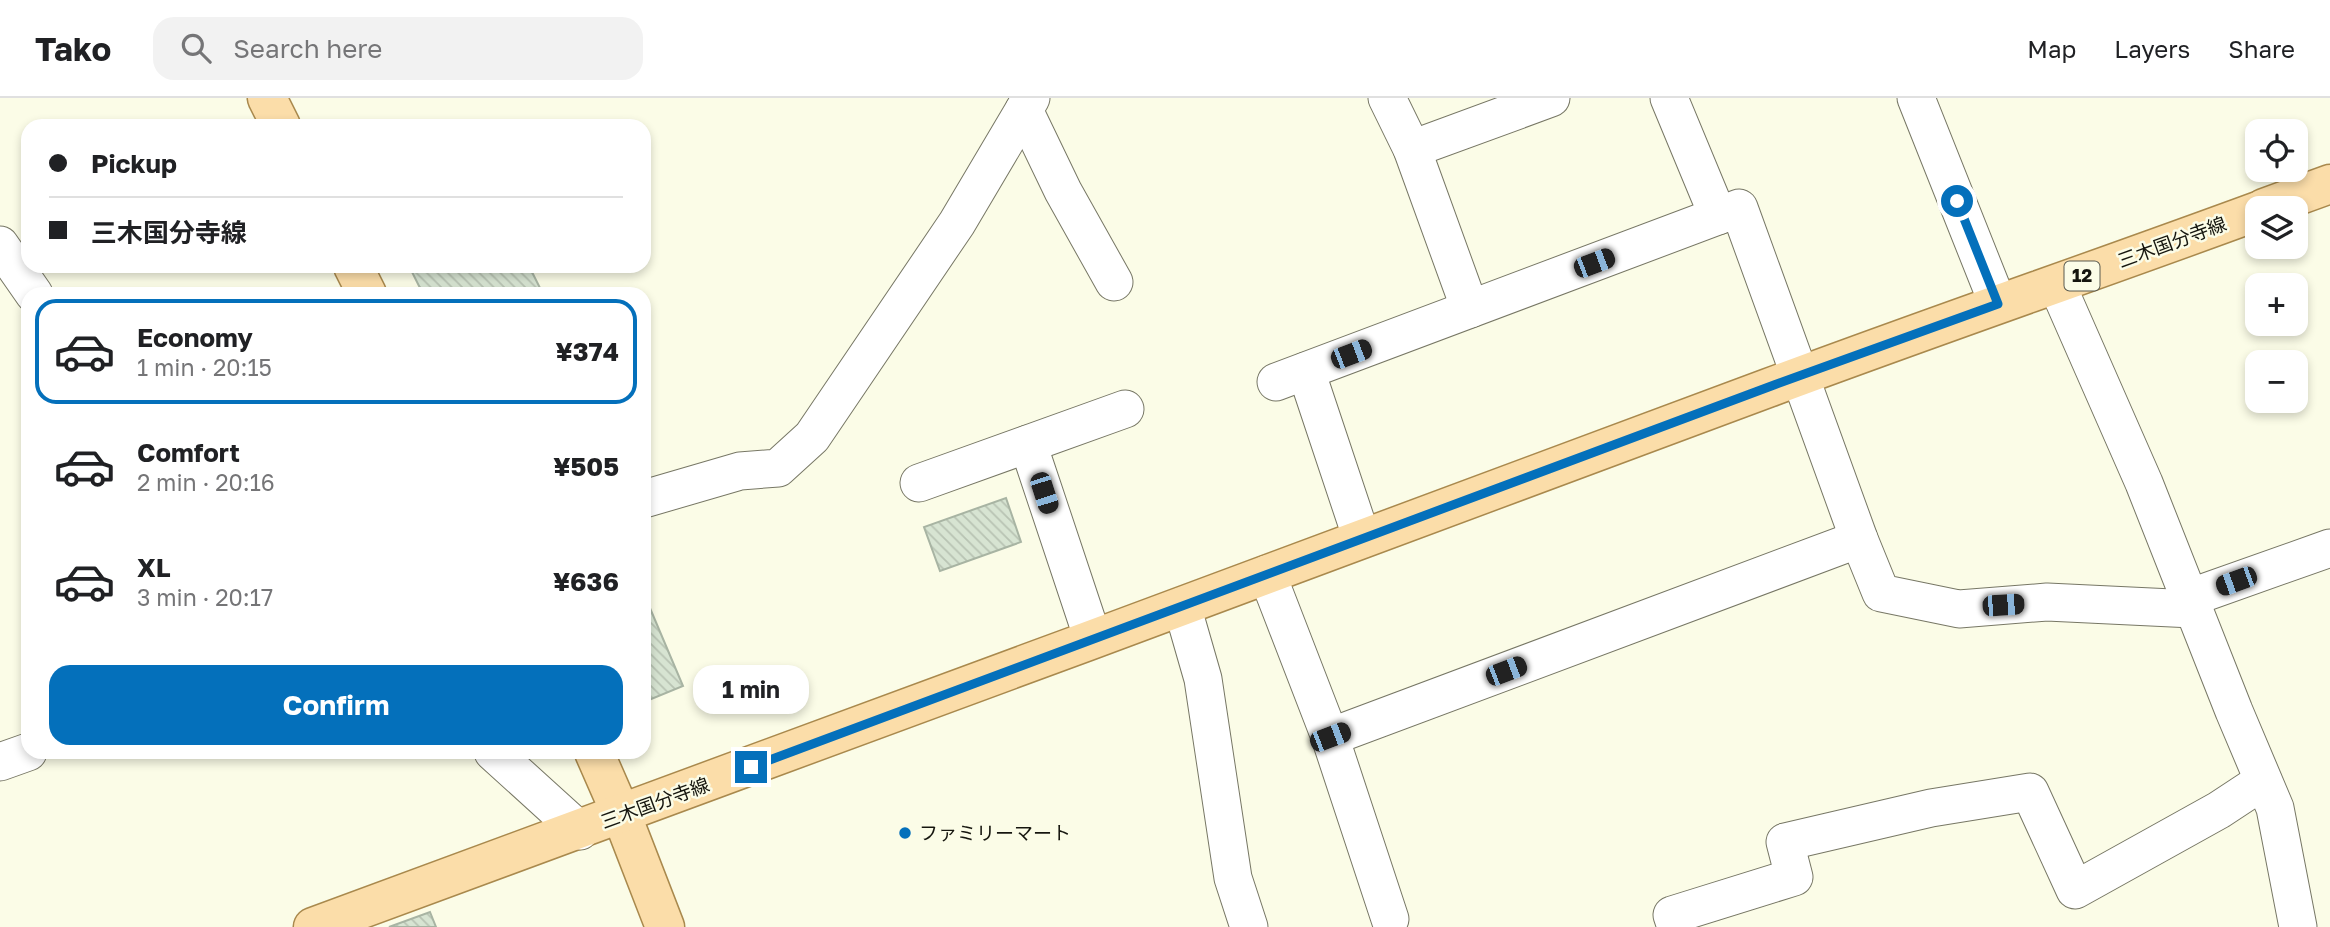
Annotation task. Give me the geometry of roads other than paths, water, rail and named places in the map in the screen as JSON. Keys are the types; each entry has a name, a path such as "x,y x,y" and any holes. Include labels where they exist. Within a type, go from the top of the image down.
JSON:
{"main road":[{"path":"267,98 278,119"},
{"path":"2297,196 2330,184"},
{"name":"三木国分寺線","path":"313,927 622,816 1801,376 2245,216"},
{"path":"597,759 664,927"}],"street":[{"path":"1387,98 1412,149 1470,309"},
{"path":"1412,149 1551,98"},
{"path":"1669,98 1718,216"},
{"path":"1916,98 1998,304"},
{"path":"1027,104 1063,191 1114,282"},
{"path":"651,497 740,471 778,468 812,437 957,222 1027,104"},
{"path":"1362,539 1291,377 1739,208 1881,593 1959,608 2047,602 2191,603 2330,548"},
{"path":"0,245 29,287"},
{"path":"2057,285 2144,482 2275,808 2298,927"},
{"path":"919,483 1125,408"},
{"path":"1028,444 1093,639"},
{"path":"1330,737 1859,539"},
{"path":"1267,574 1330,737 1390,919"},
{"path":"1182,606 1203,679 1233,878 1249,927"},
{"path":"0,762 21,754"},
{"path":"501,759 580,831"},
{"path":"1676,927 1672,915 1794,877 1785,842 1931,808 2029,792 2075,890 2219,810 2263,780"}],"place":[{"name":"ファミリーマート","path":"905,833"}]}
